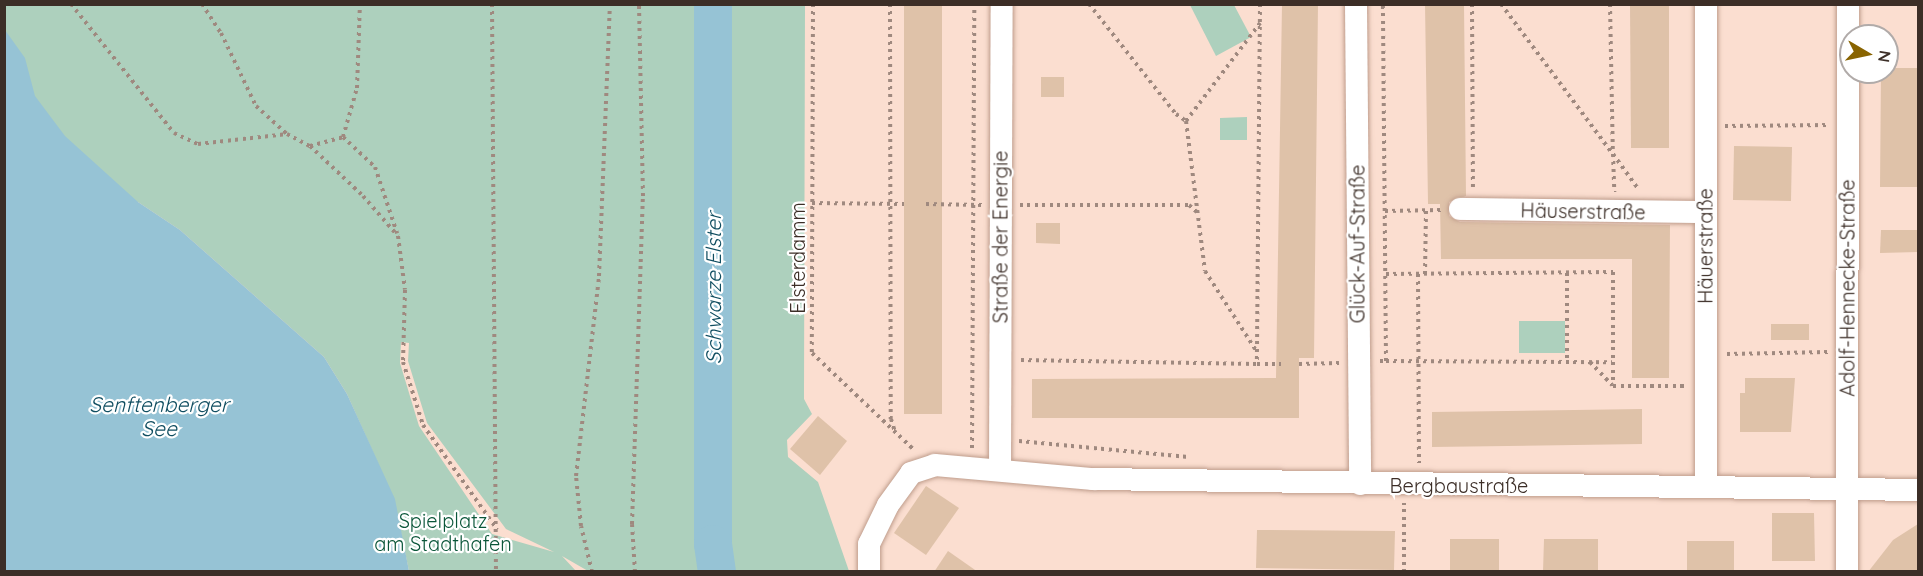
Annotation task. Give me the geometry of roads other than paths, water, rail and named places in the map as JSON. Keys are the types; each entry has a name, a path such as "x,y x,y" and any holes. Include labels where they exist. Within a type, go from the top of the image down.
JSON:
{"street":[{"name":"Straße der Energie","path":"1000,469 1002,4"},
{"name":"Glück-Auf-Straße","path":"1356,4 1360,484"},
{"name":"Häuerstraße","path":"1706,4 1706,487"},
{"name":"Adolf-Hennecke-Straße","path":"1847,572 1848,4"},
{"name":"Häuserstraße","path":"1459,210 1706,212"},
{"name":"Bergbaustraße","path":"869,572 869,544 876,526 911,473 923,466 1000,469 1093,479 1918,490"}],"water":[{"name":"Senftenberger See","path":"5,30 25,58 35,96 65,136 138,202 180,230 324,357 347,394 395,499 409,571 5,571"}],"waterway":[{"name":"Schwarze Elster","path":"713,4 713,544 717,572"}],"park label":[{"name":"Spielplatz am Stadthafen","path":"443,532"}]}
